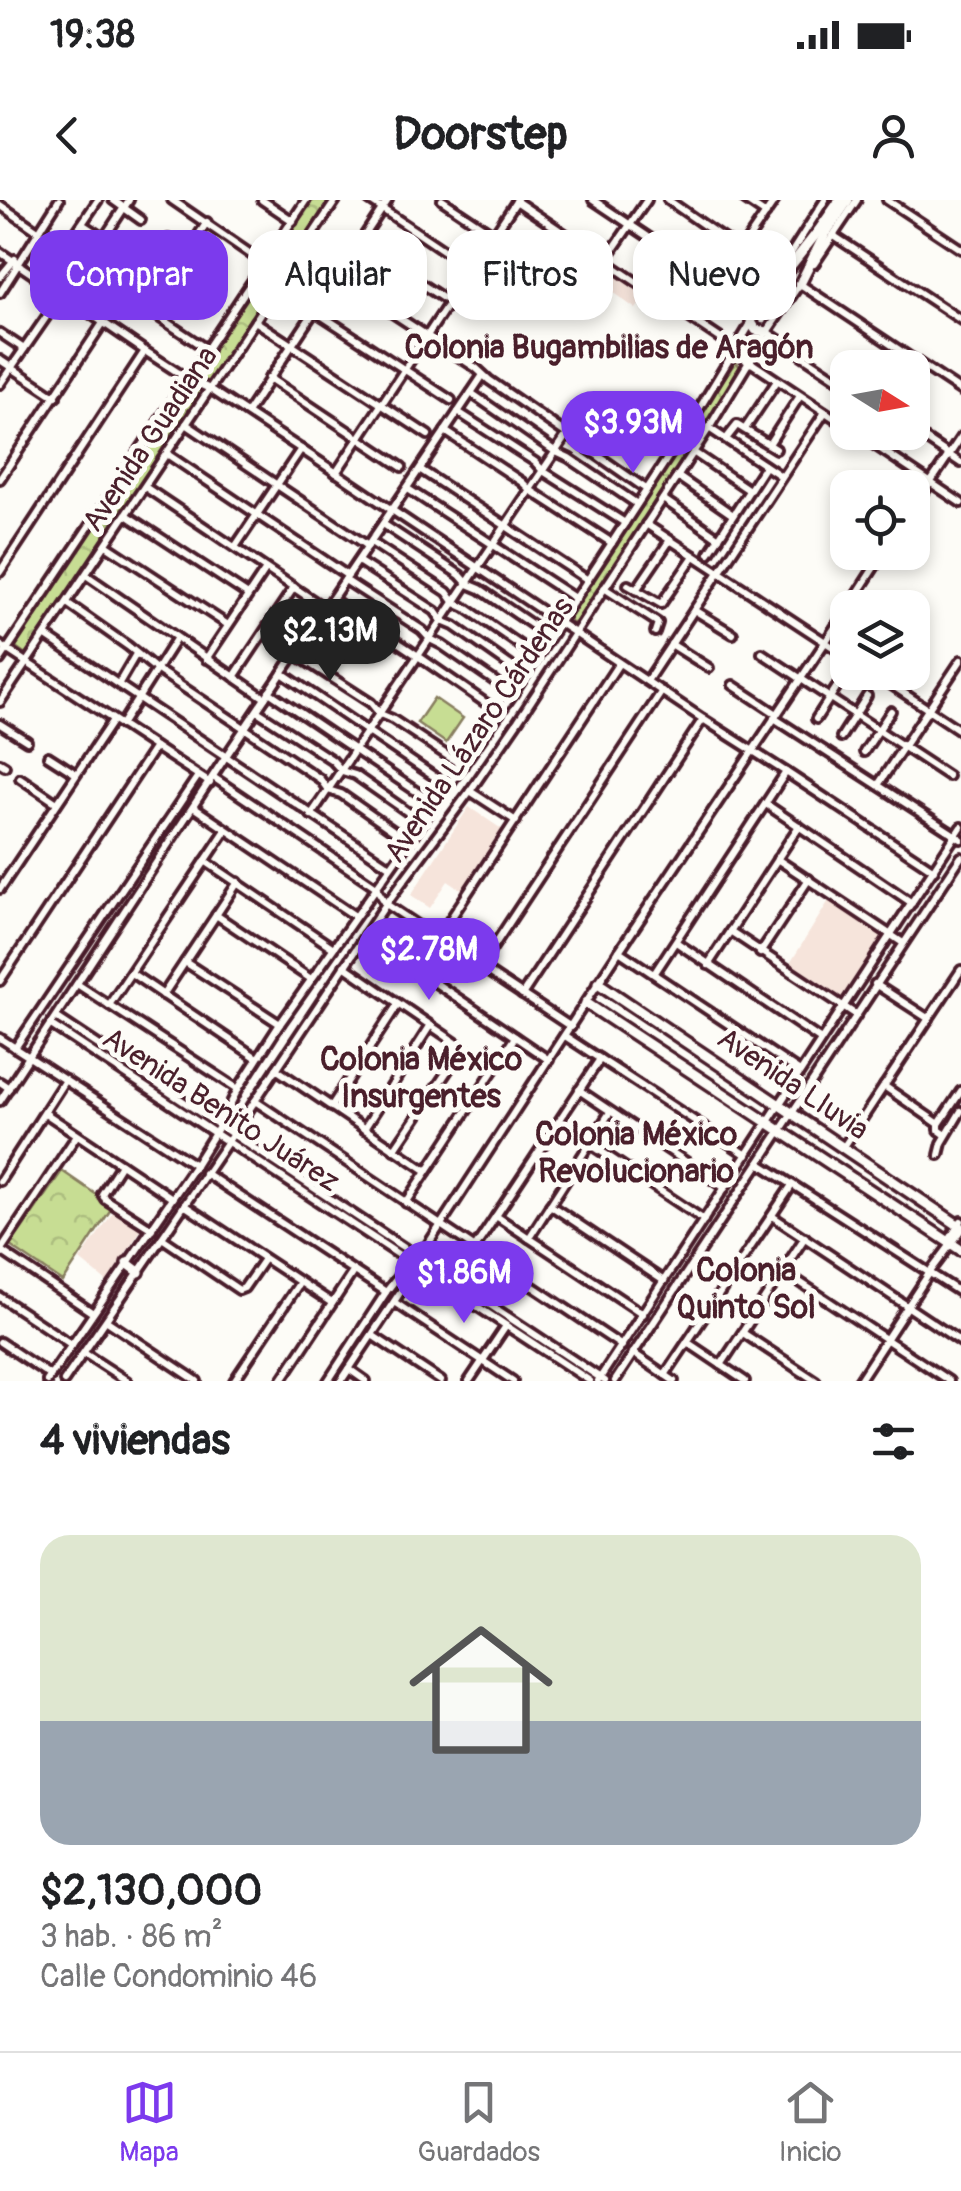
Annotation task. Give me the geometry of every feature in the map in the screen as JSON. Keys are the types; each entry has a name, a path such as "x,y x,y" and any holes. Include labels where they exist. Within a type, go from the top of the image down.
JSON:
{"main road":[{"path":"800,284 840,200"},
{"path":"796,261 826,233 848,200"},
{"path":"751,322 756,330 767,332"},
{"path":"736,349 750,362"},
{"name":"Avenida Lluvia","path":"598,983 960,1226"},
{"path":"586,1002 952,1246"},
{"path":"127,1263 139,1272"}],"street":[{"path":"39,230 57,203 47,200"},
{"path":"78,230 98,200"},
{"path":"113,200 126,204 138,218"},
{"path":"172,200 248,252"},
{"path":"262,200 292,221"},
{"name":"Avenida Guadiana","path":"286,230 306,200"},
{"name":"Avenida Guadiana","path":"315,230 336,200"},
{"path":"369,200 447,252"},
{"path":"369,230 388,200"},
{"path":"442,200 488,230"},
{"path":"497,230 516,200 560,230"},
{"path":"593,200 638,230"},
{"path":"613,250 647,200"},
{"path":"668,200 712,230"},
{"path":"745,200 766,214"},
{"path":"755,230 775,200"},
{"name":"Avenida Lázaro Cárdenas","path":"796,246 825,200"},
{"path":"857,200 826,233 961,320"},
{"path":"888,200 961,249"},
{"path":"109,230 126,204"},
{"path":"0,205 37,230"},
{"path":"202,230 207,222"},
{"path":"82,224 91,230"},
{"path":"0,277 30,244"},
{"path":"0,252 30,273"},
{"path":"0,293 16,263"},
{"path":"800,284 961,391"},
{"name":"Avenida Lázaro Cárdenas","path":"64,1381 386,904 470,791 800,284"},
{"name":"Avenida Guadiana","path":"2,653 248,290"},
{"path":"336,472 447,305"},
{"path":"0,384 45,320"},
{"path":"99,320 301,448 934,870"},
{"path":"163,320 208,350"},
{"path":"247,413 308,320"},
{"path":"328,320 451,400"},
{"path":"402,320 646,489"},
{"path":"695,320 736,349"},
{"path":"255,321 428,435"},
{"name":"Avenida Guadiana","path":"0,702 255,321"},
{"name":"Avenida Lázaro Cárdenas","path":"49,1378 195,1165 238,1088 332,947 500,714 751,322"},
{"path":"0,479 103,323"},
{"path":"767,332 830,374"},
{"path":"0,333 24,349"},
{"path":"0,572 144,351"},
{"path":"0,360 56,397"},
{"path":"750,362 830,416"},
{"path":"0,1101 483,375"},
{"path":"269,378 402,467"},
{"path":"745,429 777,380"},
{"path":"471,393 637,504"},
{"path":"726,439 735,425 772,446 800,396"},
{"path":"458,412 625,523"},
{"path":"647,682 824,412"},
{"path":"186,424 446,592 455,603 537,657"},
{"path":"709,428 781,476"},
{"path":"446,431 612,543"},
{"path":"311,815 568,434"},
{"path":"961,437 930,482 961,503"},
{"path":"930,442 961,463"},
{"path":"235,547 301,448"},
{"path":"882,450 912,470"},
{"path":"693,452 749,490"},
{"path":"166,454 513,694"},
{"path":"709,553 765,466"},
{"path":"420,470 588,580"},
{"path":"677,476 733,516"},
{"path":"145,486 326,608"},
{"path":"408,488 576,599"},
{"path":"663,499 719,538"},
{"path":"126,515 248,596"},
{"path":"383,524 550,637"},
{"path":"646,524 830,645"},
{"path":"636,590 670,540"},
{"path":"106,544 228,625"},
{"path":"628,585 661,604 694,556"},
{"path":"358,561 525,676"},
{"path":"206,659 266,568"},
{"path":"86,575 206,659 346,741 355,752 436,804"},
{"path":"234,677 294,587"},
{"path":"604,588 658,623 655,632"},
{"path":"332,599 500,714"},
{"path":"67,603 252,736 320,779 328,790 341,794 408,841"},
{"path":"694,610 733,634"},
{"path":"328,1381 386,1292 425,1249 830,635"},
{"path":"46,636 389,866"},
{"path":"121,725 176,638"},
{"path":"672,644 709,668"},
{"path":"2,653 198,776 212,780 376,886 386,904 571,1027"},
{"path":"762,653 948,776"},
{"path":"118,683 136,654"},
{"path":"295,654 463,766"},
{"path":"878,785 961,660"},
{"path":"438,938 619,663"},
{"path":"282,674 448,786"},
{"path":"733,685 958,838"},
{"path":"816,719 834,690"},
{"path":"899,690 961,731"},
{"path":"480,966 662,691"},
{"path":"840,736 867,696"},
{"path":"256,711 422,822"},
{"path":"864,752 891,711"},
{"path":"522,995 703,719"},
{"path":"0,889 113,720"},
{"path":"0,724 27,741"},
{"path":"0,982 155,747"},
{"path":"48,756 76,774"},
{"path":"654,974 786,772"},
{"path":"15,1048 198,776"},
{"path":"20,778 57,803"},
{"path":"470,791 516,821"},
{"path":"766,804 912,903"},
{"path":"194,807 355,916"},
{"path":"708,965 799,826"},
{"path":"416,1261 601,1380 961,828"},
{"path":"109,1006 226,830"},
{"path":"615,1381 961,857"},
{"path":"777,858 902,942"},
{"path":"205,861 332,947"},
{"path":"0,869 9,875"},
{"path":"760,952 809,879"},
{"path":"164,995 238,882"},
{"path":"216,916 311,979"},
{"path":"730,931 855,1014"},
{"path":"365,935 549,1060"},
{"path":"676,942 821,1040"},
{"path":"619,951 800,1072"},
{"path":"185,962 280,1024"},
{"path":"344,966 494,1069"},
{"path":"843,1148 961,970"},
{"path":"131,973 257,1058"},
{"path":"78,984 238,1088"},
{"path":"875,984 928,1019"},
{"path":"331,1107 398,1004"},
{"name":"Avenida Benito Juárez","path":"56,1017 416,1261"},
{"name":"Avenida Benito Juárez","path":"51,1025 218,1129"},
{"path":"364,1129 430,1026"},
{"path":"565,1036 747,1155"},
{"path":"406,1203 515,1037"},
{"path":"0,1038 195,1165"},
{"path":"394,1150 463,1048"},
{"path":"474,1249 600,1059"},
{"path":"276,1069 426,1171"},
{"path":"0,1181 66,1080"},
{"path":"0,1082 9,1088"},
{"path":"884,1086 939,1124"},
{"path":"579,1090 725,1188"},
{"path":"946,1135 940,1132 939,1124 961,1091"},
{"path":"254,1101 622,1346"},
{"path":"939,1155 961,1111"},
{"path":"529,1238 610,1112"},
{"path":"45,1113 172,1198"},
{"path":"77,1135 0,1251 94,1312"},
{"path":"590,1144 704,1220"},
{"path":"759,1163 961,1293"},
{"path":"121,1164 102,1194 152,1229"},
{"path":"205,1173 386,1292"},
{"path":"665,1375 792,1185"},
{"path":"184,1205 332,1304"},
{"path":"550,1205 664,1281"},
{"path":"496,1216 643,1314"},
{"path":"772,1216 961,1342"},
{"path":"859,1381 930,1272 952,1246 960,1226"},
{"path":"162,1238 239,1290 264,1259"},
{"path":"722,1366 805,1238"},
{"path":"341,1381 394,1302 416,1261"},
{"path":"416,1261 590,1381"},
{"path":"783,1271 949,1381"},
{"path":"280,1381 353,1272"},
{"path":"234,1381 300,1282"},
{"path":"0,1297 72,1345"},
{"path":"394,1302 514,1381"},
{"path":"106,1321 198,1381"},
{"path":"469,1381 506,1326"},
{"path":"743,1333 816,1381"},
{"path":"372,1335 441,1381"},
{"path":"0,1342 49,1378"},
{"path":"687,1342 745,1381"},
{"path":"84,1352 127,1381"},
{"path":"633,1353 674,1381"},
{"path":"349,1369 366,1381"}],"shaded area":[{"path":"613,273 633,287 633,307 613,293"},
{"path":"469,807 503,830 463,891 448,881 430,908 411,895"},
{"path":"830,899 883,935 841,999 789,965"},
{"path":"116,1208 144,1225 107,1282 80,1260"}],"green space":[{"path":"308,200 332,200 312,230 289,230"},
{"path":"248,293 248,320 252,320 209,385 195,376"},
{"path":"735,362 743,368 590,602 571,623 570,616 583,593"},
{"path":"189,383 203,393 27,655 13,645"},
{"path":"434,698 463,718 446,743 417,723"},
{"path":"62,1171 113,1206 63,1282 10,1246"}],"district":[{"name":"Colonia Bugambilias de Aragón","path":"609,348"},
{"name":"Colonia México Insurgentes","path":"421,1078"},
{"name":"Colonia México Revolucionario","path":"636,1154"},
{"name":"Colonia Quinto Sol","path":"746,1290"}]}
